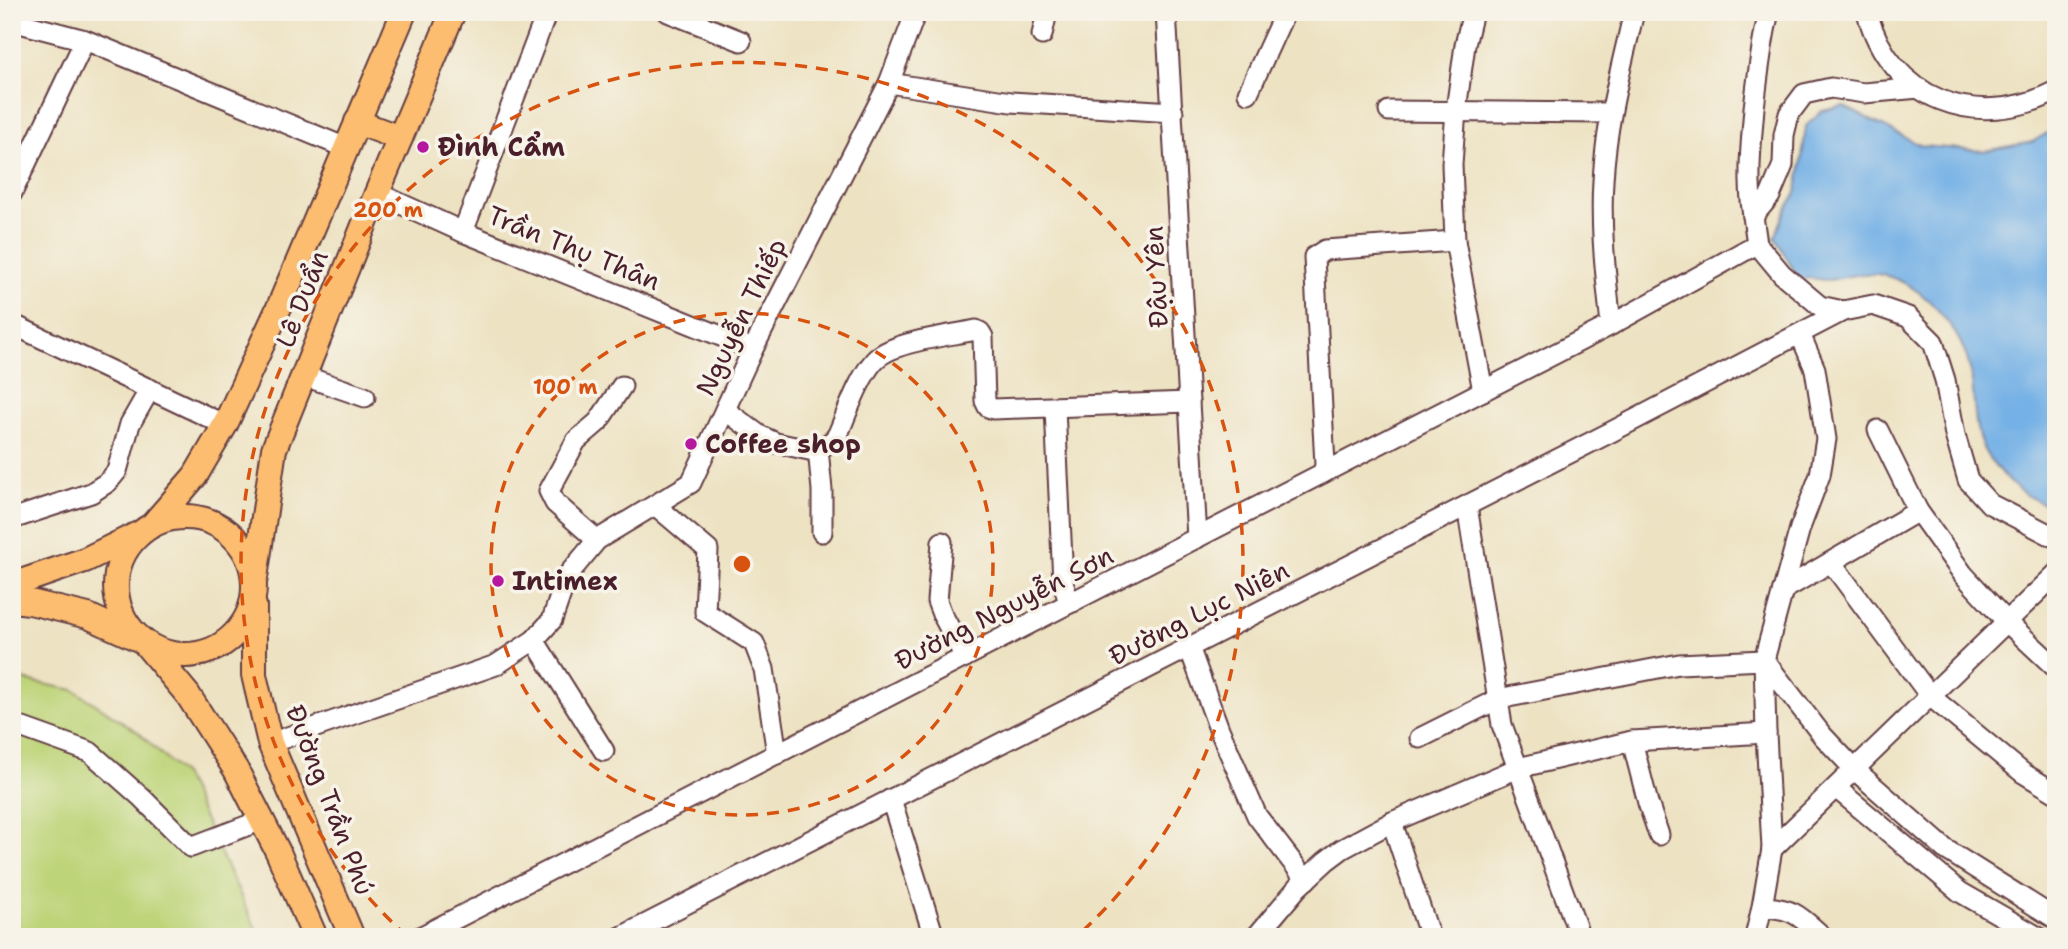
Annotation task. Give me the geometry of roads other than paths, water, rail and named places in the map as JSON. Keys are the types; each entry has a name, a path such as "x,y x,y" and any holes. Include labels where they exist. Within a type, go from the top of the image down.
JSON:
{"main road":[{"name":"Lê Duẩn","path":"146,529 194,477 225,425 280,305 404,12"},
{"name":"Lê Duẩn","path":"254,589 274,449 320,331 453,12"},
{"path":"357,122 400,138"},
{"path":"12,585 85,560 176,516 198,517 219,524 236,538 249,557 254,589 246,621 232,638 211,651 188,656 164,653 88,617 12,600"},
{"path":"146,529 122,554 116,577 117,601 127,623 188,695 236,770 278,852 315,937"},
{"name":"Đường Trần Phú","path":"254,589 254,675 270,743 352,937"}],"street":[{"path":"463,232 547,12"},
{"path":"668,12 741,41"},
{"name":"Nguyễn Thiếp","path":"270,743 496,665 534,640 552,620 567,576 597,540 691,483 753,349 889,83 916,12"},
{"path":"1042,35 1047,12"},
{"name":"Đậu Yên","path":"1166,12 1197,538"},
{"path":"1248,93 1285,12"},
{"path":"1473,12 1465,45 1456,110 1452,164 1455,241 1483,391"},
{"path":"1611,325 1603,246 1602,195 1610,113 1634,12"},
{"path":"1769,12 1761,45 1749,158 1749,192 1756,244 1782,274 1820,306 1843,311 1873,305 1908,317 1933,342 1945,380 1955,435 1968,480 1990,504 2056,538"},
{"path":"1867,12 1873,32 1892,64 1919,88 1951,104 1987,110 2023,106 2056,91"},
{"path":"12,22 85,40 346,148"},
{"path":"12,193 20,158 85,40"},
{"path":"889,83 1011,102 1173,112"},
{"path":"1753,216 1770,196 1783,165 1784,135 1789,114 1804,94 1831,88 1864,93 1919,88"},
{"path":"1389,111 1610,113"},
{"name":"Trần Thụ Thân","path":"377,193 463,232 753,349"},
{"path":"1322,473 1325,465 1314,257 1325,250 1455,241"},
{"name":"Đường Nguyễn Sơn","path":"421,937 1611,325 1756,244"},
{"name":"Đường Lục Niên","path":"621,937 1467,506 1843,311"},
{"path":"12,326 225,425"},
{"path":"725,410 767,440 809,450 818,449 833,441 838,434 867,371 881,354 901,346 976,330 982,337 985,401 988,407 993,409 1189,402"},
{"path":"1755,937 1772,849 1764,660 1800,528 1820,475 1826,439 1815,369 1800,334"},
{"path":"304,376 365,397"},
{"path":"597,540 555,503 549,491 576,441 598,422 622,386"},
{"path":"12,519 90,493 108,482 117,471 130,424 150,389"},
{"path":"1055,408 1063,582 1068,600 1073,602"},
{"path":"1878,430 1918,511 1962,574 2007,622 2056,668"},
{"path":"818,449 822,532"},
{"path":"655,505 708,550 705,612 754,643 764,669 776,754"},
{"path":"1467,506 1502,725 1580,937"},
{"path":"1783,590 1918,511"},
{"path":"942,542 937,601 965,657"},
{"path":"1831,562 1930,696 2023,773 2056,793"},
{"path":"1772,849 2056,574"},
{"path":"534,640 604,751"},
{"path":"1189,647 1219,729 1257,816 1306,880"},
{"path":"1420,738 1499,699 1679,664 1764,660"},
{"path":"1764,660 1792,698 1855,770 1945,849 2056,919"},
{"path":"12,724 90,752 191,846 262,820"},
{"path":"1256,937 1306,880 1342,849 1392,822 1518,768 1632,741 1766,733"},
{"path":"1632,741 1659,835"},
{"path":"1836,788 1960,892 2038,937"},
{"path":"891,799 934,937"},
{"path":"1392,822 1430,937"},
{"path":"1762,907 1788,910 1823,937"}],"water":[{"path":"1843,106 1922,146 1984,151 2032,142 2056,128 2056,508 2020,491 1987,455 1977,431 1967,358 1940,312 1913,289 1899,280 1883,275 1863,274 1830,280 1799,279 1775,238 1796,193 1806,126 1822,111"}],"place":[{"name":"Đình Cẩm","path":"423,147"},
{"name":"Coffee shop","path":"691,444"},
{"name":"Intimex","path":"498,581"}]}
